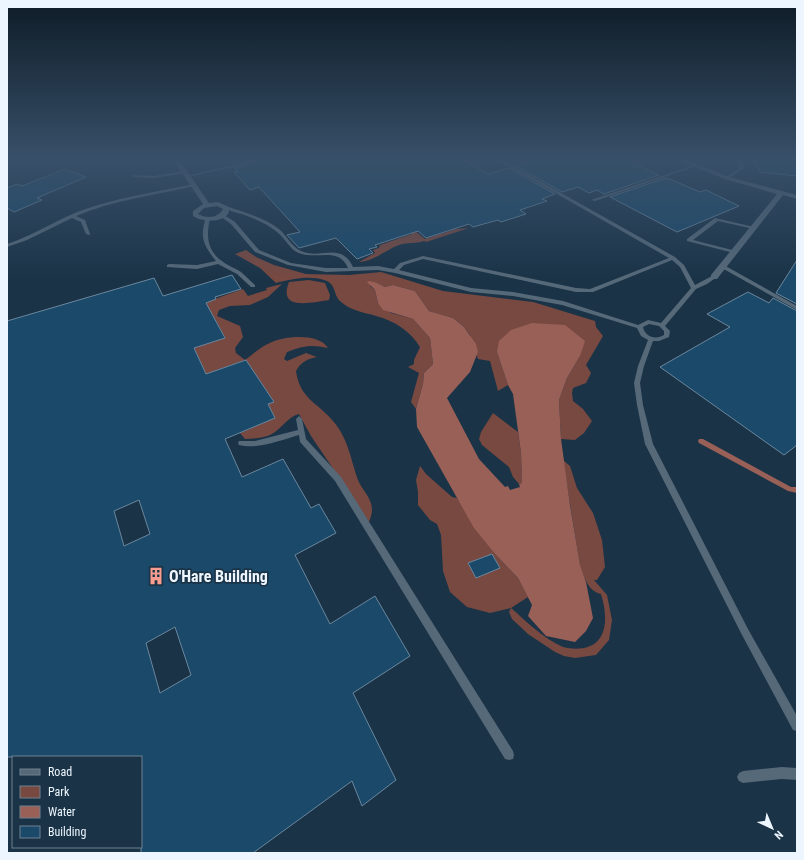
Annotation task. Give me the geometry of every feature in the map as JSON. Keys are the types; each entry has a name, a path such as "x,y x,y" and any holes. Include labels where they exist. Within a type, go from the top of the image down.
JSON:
{"street":[{"path":"203,198 207,205"},
{"path":"714,277 777,198"},
{"path":"218,204 227,208 222,216 208,219 198,217 195,212 197,209 207,205 218,204"}],"lane":[{"path":"7,246 19,242 72,216 104,205 135,198"},
{"path":"567,198 672,258 682,266 694,288"},
{"path":"593,200 599,198"},
{"path":"227,208 269,224 284,236 296,251 309,254 336,254 343,256 347,259 351,269"},
{"path":"72,216 83,222 88,234"},
{"path":"222,216 233,223 257,251 290,264 326,270 378,268 395,271 470,290 513,294 563,303 640,327"},
{"path":"208,219 204,236 205,244 219,262 240,273 253,286"},
{"path":"734,252 689,240 717,219 754,228"},
{"path":"395,271 402,264 423,257 561,287 591,291 672,258"},
{"path":"169,266 197,267 219,262"},
{"path":"722,266 797,308"},
{"path":"662,326 694,288 714,277"},
{"path":"648,322 662,326 667,331 667,336 662,339 651,339 640,332 640,327 648,322"},
{"path":"651,339 637,383 640,405 649,444 745,632 797,726"},
{"path":"299,419 303,440 338,479 509,755"},
{"path":"242,443 255,444 301,432"},
{"path":"743,777 782,773 797,774"}],"green space":[{"path":"410,227 425,239 456,229 469,228 426,242 424,241 399,245 375,258 359,262 375,253 373,250 379,248 380,245 412,234 406,228"},
{"path":"246,250 256,257 274,265 306,274 349,275 381,272 443,291 533,302 595,321 596,327 603,336 586,365 591,373 586,383 573,388 572,393 573,401 583,409 592,421 584,433 575,440 561,439 559,400 567,378 580,356 497,352 508,385 498,391 490,361 478,359 470,335 464,327 453,318 429,311 415,291 393,285 385,287 377,283 370,286 375,290 378,303 391,313 413,319 430,338 433,364 424,373 423,384 416,409 411,402 419,373 408,367 414,364 414,360 420,347 407,331 383,318 348,307 340,301 328,281 306,278 276,283 260,268 235,254"},
{"path":"309,280 325,283 330,295 329,300 298,303 288,298 287,291 289,282"},
{"path":"282,284 268,297 250,305 230,306 219,310 217,316 240,326 243,337 235,348 236,353 245,360 217,370 220,376 209,380 194,348 225,337 215,319 192,307 243,289 248,296 267,290 266,288"},
{"path":"285,338 310,338 324,343 328,348 312,346 297,348 287,352 284,359 287,361 306,353 317,357 307,360 300,365 296,371 298,380 305,394 333,421 346,442 358,480 372,506 369,522 311,436 299,414 291,418 274,433 267,436 245,439 240,433 275,418 268,404 274,402 245,360 272,342"},
{"path":"493,413 518,432 521,453 522,483 519,484 513,477 509,467 482,445 479,439 481,432"},
{"path":"563,460 570,466 577,488 593,513 602,540 605,567 597,580 594,580 607,595 612,620 609,640 596,655 575,658 564,656 555,652 528,634 512,619 509,612 511,608 542,635 563,647 574,649 584,648 592,645 602,634 605,610 601,594 593,590 587,583 580,566"},
{"path":"420,466 426,474 452,497 457,498 496,555 518,578 528,597 511,608 490,613 467,607 450,592 443,571 441,535 437,524 430,520 418,505 416,480"}],"water":[{"path":"369,281 385,287 393,285 415,291 429,311 453,318 464,327 476,344 478,352 470,372 447,398 479,459 505,487 508,486 510,490 520,487 519,484 522,483 521,453 513,394 508,385 497,352 499,341 511,330 532,323 565,325 585,341 580,356 567,378 559,400 561,439 570,505 580,565 586,582 593,618 586,631 575,642 546,636 528,616 532,605 518,578 496,555 474,528 417,427 416,409 423,384 424,373 433,364 430,338 413,319 383,310 378,303 375,290 367,282"}],"building":[{"path":"7,198 37,198 42,200 14,212 7,208"},
{"path":"269,198 544,198 542,199 547,201 520,210 526,214 501,222 498,220 473,227 469,224 426,238 418,231 375,245 377,247 369,249 373,253 357,259 336,238 299,248 287,235 300,232"},
{"path":"612,198 723,198 739,206 677,232"},
{"path":"797,260 797,304 776,293"},
{"name":"O'Hare Building","path":"232,275 241,289 215,297 216,299 206,303 225,338 194,348 206,374 246,360 274,402 268,404 275,418 225,439 242,477 283,459 311,508 319,504 336,533 295,555 330,624 375,596 410,656 353,693 396,780 362,806 352,781 253,853 141,853 142,756 7,757 7,321 154,278 163,296","holes":["139,500 150,534 124,546 114,511","175,627 191,675 160,693 146,643"]},
{"path":"748,292 769,303 773,298 797,311 797,445 784,455 660,367 730,327 707,314"},
{"path":"492,554 500,568 476,578 468,563"}],"waterway":[{"path":"701,441 790,489 797,490"}],"place":[{"name":"O'Hare Building","path":"156,576"}]}
